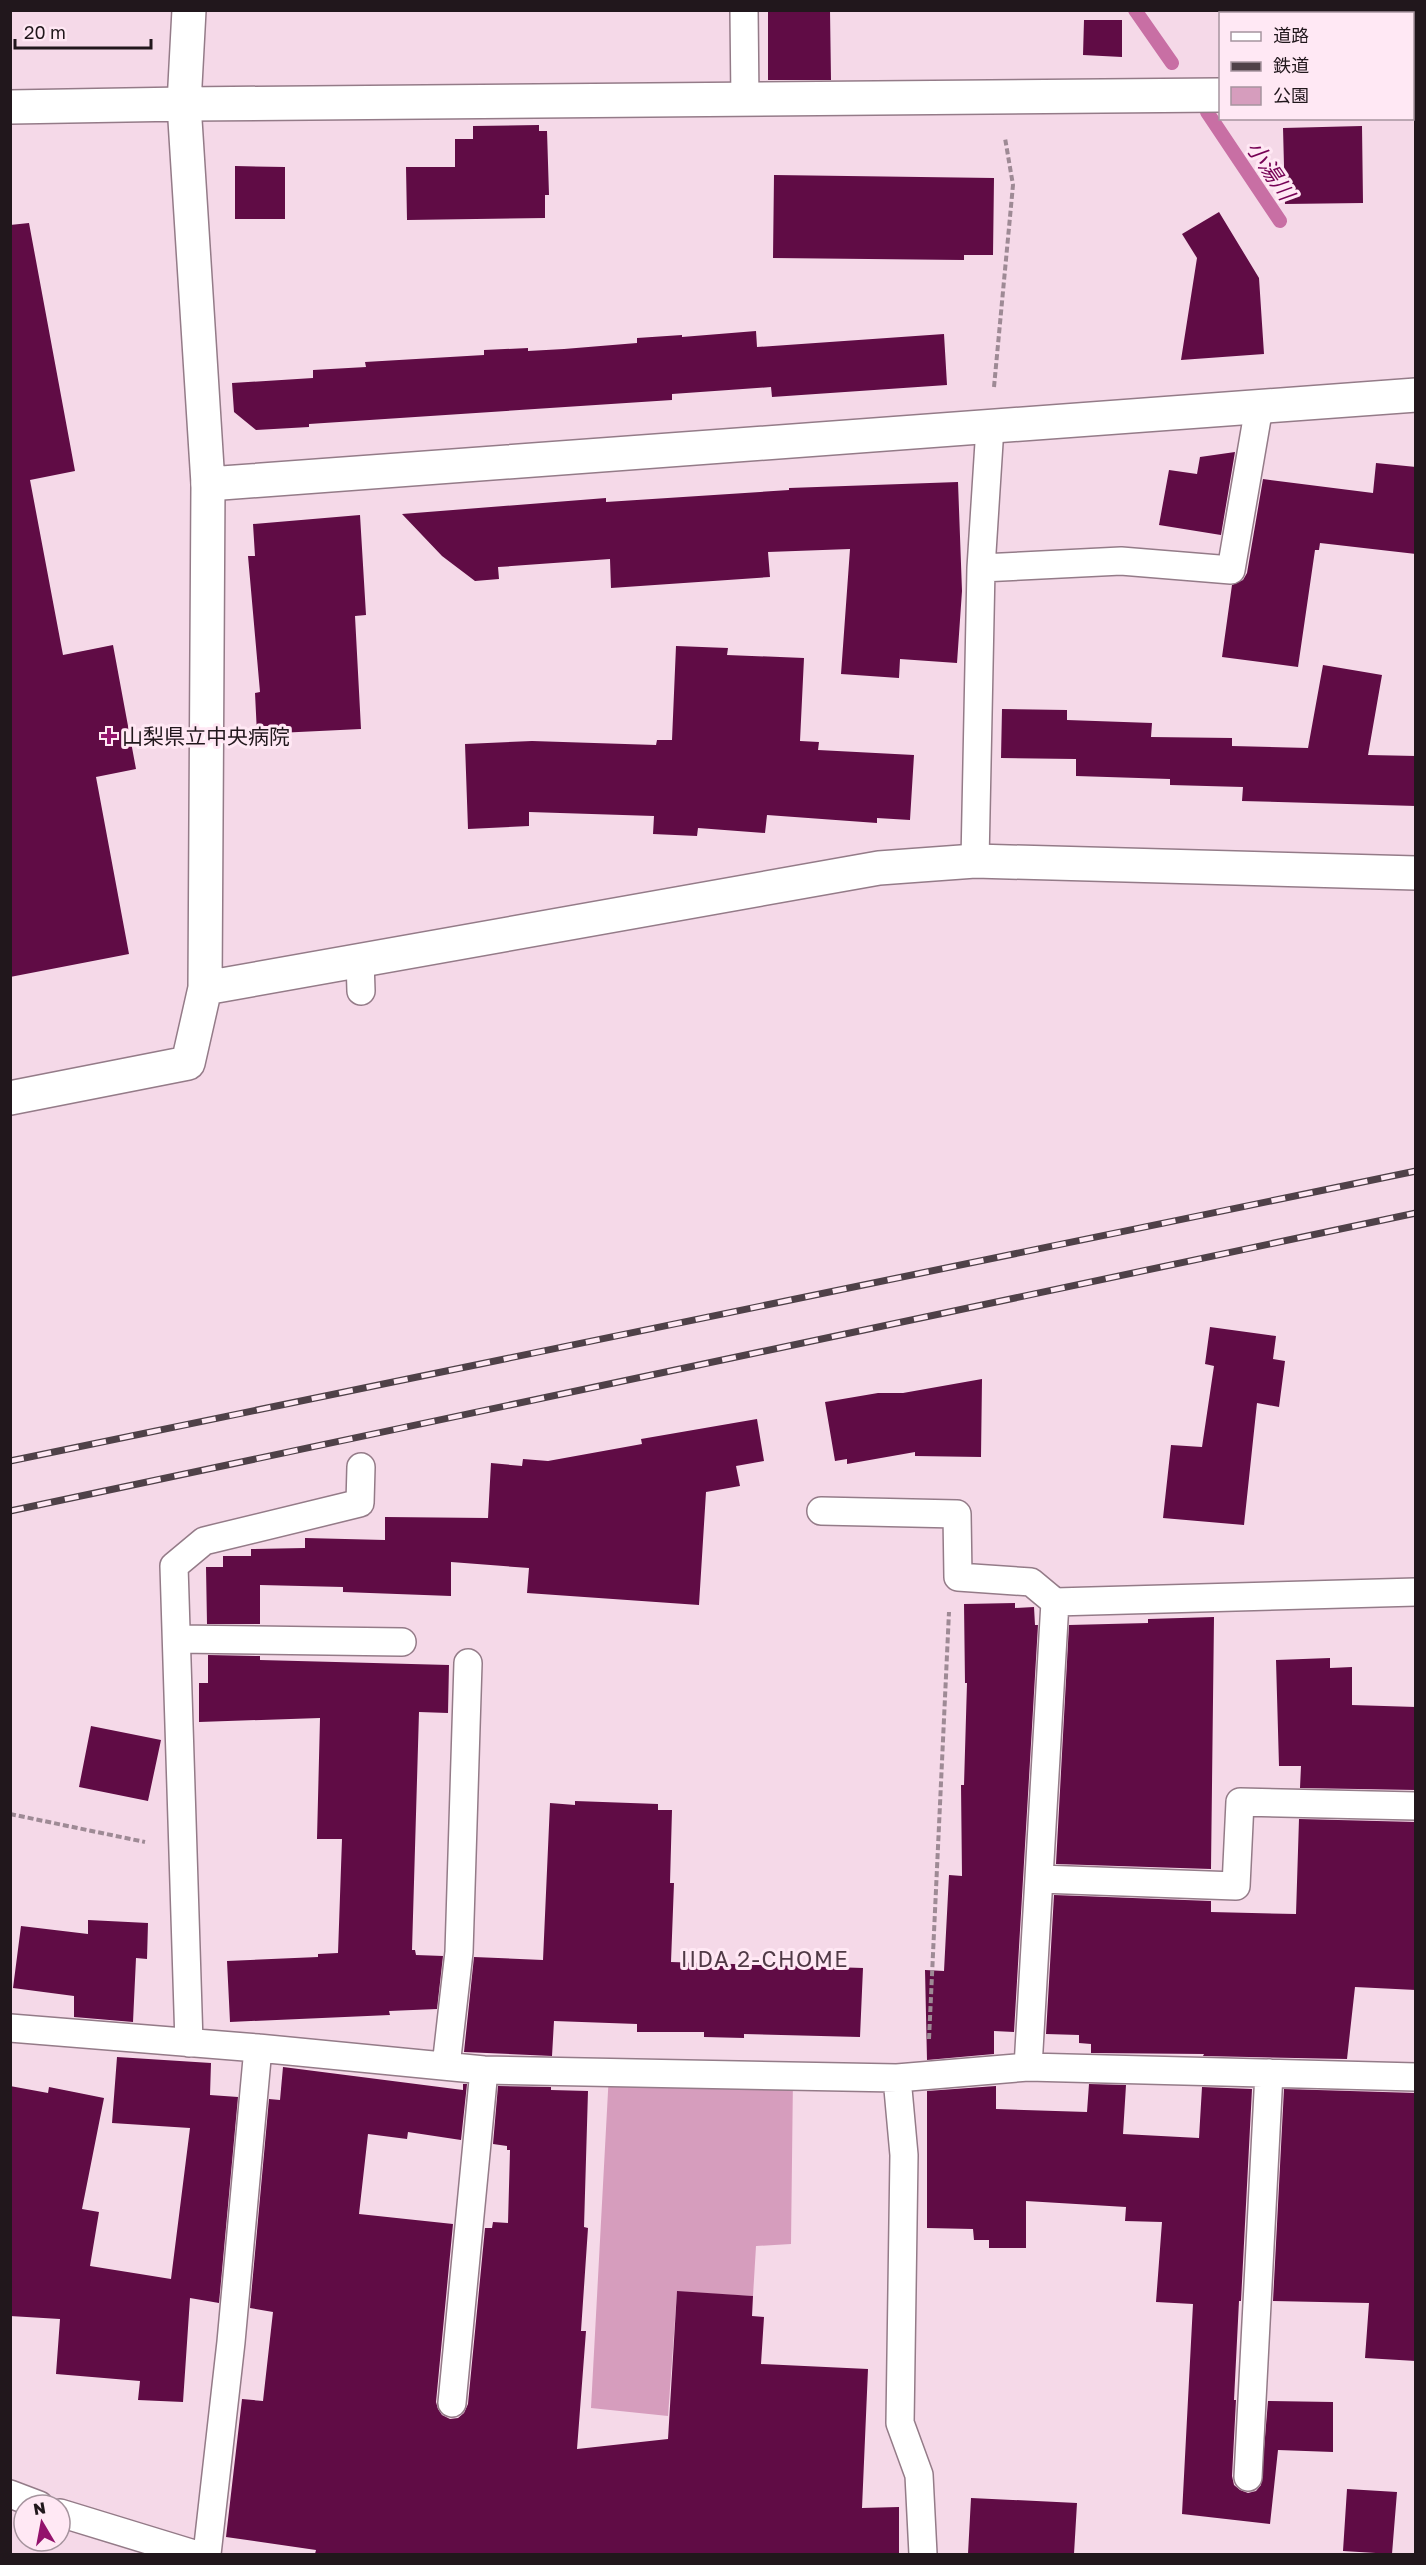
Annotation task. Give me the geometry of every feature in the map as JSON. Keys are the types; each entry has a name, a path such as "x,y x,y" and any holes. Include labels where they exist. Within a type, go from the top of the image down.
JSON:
{"street":[{"path":"10,1098 188,1063 205,988 208,484 184,104 189,10"},
{"path":"10,107 1219,95"},
{"path":"208,484 1416,395"},
{"path":"205,988 360,976 879,868 975,861 1416,873"}],"lane":[{"path":"744,10 745,100"},
{"path":"981,568 1121,561 1231,570 1259,407"},
{"path":"975,861 981,568 990,427"},
{"path":"189,2043 174,1566 204,1541 360,1503 361,1467"},
{"path":"821,1511 957,1514 958,1577 1031,1582 1055,1602 1416,1592"},
{"path":"1028,2067 1041,1879 1055,1602"},
{"path":"177,1639 402,1642"},
{"path":"446,2066 459,1952 468,1663"},
{"path":"1041,1879 1236,1886 1240,1802 1416,1806"},
{"path":"10,2028 258,2048 483,2070 897,2078 1028,2067 1416,2076"},
{"path":"207,2554 231,2342 258,2048"},
{"path":"452,2403 483,2070"},
{"path":"1248,2477 1269,2073"},
{"path":"897,2078 904,2155 900,2424 919,2475 923,2554"},
{"path":"72,2517 193,2554"}],"path":[{"path":"990,427 1013,185 999,99"},
{"path":"927,2075 950,1598 958,1577"},
{"path":"10,1814 183,1851"}],"green space":[{"path":"609,2073 793,2076 791,2244 756,2246 753,2296 677,2292 668,2416 591,2408"}],"building":[{"path":"768,10 830,10 831,80 768,80"},
{"path":"1084,20 1122,20 1122,57 1083,55"},
{"path":"539,125 539,131 547,131 549,195 545,195 545,218 407,220 406,167 455,167 455,139 473,139 473,126"},
{"path":"1362,126 1363,203 1285,204 1283,128"},
{"path":"235,166 285,167 285,219 235,219"},
{"path":"774,175 994,178 993,255 964,255 964,260 773,258"},
{"path":"1219,212 1259,278 1264,354 1181,360 1197,258 1182,234"},
{"path":"29,223 75,471 30,480 63,655 113,645 136,769 96,777 129,954 10,977 10,225"},
{"path":"756,331 757,347 944,334 947,385 772,397 771,387 672,394 672,400 309,424 309,427 256,430 234,412 232,383 313,378 313,370 366,367 365,362 484,355 484,350 564,349 637,343 637,338"},
{"path":"1235,452 1221,535 1159,525 1169,470 1197,474 1200,457"},
{"path":"1376,463 1416,467 1416,554 1320,543 1319,550 1315,550 1298,667 1222,657 1232,585 1243,580 1247,573 1263,479 1373,493"},
{"path":"958,482 962,591 957,663 900,659 899,678 841,674 850,549 768,552 770,577 611,588 610,559 498,567 499,579 475,581 442,556 402,514 606,498 606,502 789,490 789,488"},
{"path":"360,515 366,615 355,616 361,729 257,734 255,693 260,692 248,556 255,556 253,524"},
{"path":"676,646 728,648 727,655 804,658 800,741 819,742 818,750 914,755 910,820 877,818 877,823 767,815 765,833 698,828 697,836 653,834 654,816 529,812 529,826 468,829 465,744 532,741 656,745 657,740 672,740"},
{"path":"1323,665 1382,675 1368,755 1416,756 1416,806 1242,801 1243,787 1170,785 1170,779 1076,776 1076,759 1001,758 1002,709 1067,710 1067,720 1152,723 1151,737 1232,738 1232,746 1308,748"},
{"path":"1210,1327 1276,1336 1273,1359 1285,1361 1279,1407 1257,1403 1244,1525 1163,1518 1171,1445 1202,1447 1214,1366 1205,1364"},
{"path":"982,1379 981,1457 915,1456 915,1452 847,1464 847,1459 835,1461 825,1402 878,1393 903,1393"},
{"path":"757,1419 764,1461 736,1466 740,1486 706,1492 699,1605 527,1593 529,1568 451,1562 451,1596 343,1592 343,1587 260,1585 260,1624 207,1624 206,1567 223,1567 223,1556 251,1556 251,1549 305,1548 305,1538 385,1540 385,1517 488,1518 491,1463 522,1466 523,1459 548,1461 642,1444 641,1439"},
{"path":"1015,1603 1015,1608 1034,1607 1035,1625 1038,1625 1014,2032 994,2031 994,2054 927,2060 925,1970 944,1971 949,1875 962,1876 961,1785 964,1785 967,1683 965,1683 964,1604"},
{"path":"1214,1617 1211,1869 1056,1864 1069,1625 1148,1623 1148,1619"},
{"path":"208,1655 260,1656 260,1660 449,1665 448,1713 419,1712 412,1950 415,1950 416,1955 443,1956 437,2009 389,2011 390,2015 230,2022 227,1961 318,1957 318,1954 338,1953 342,1839 317,1839 320,1718 199,1722 199,1683 208,1683"},
{"path":"1330,1658 1330,1668 1352,1667 1352,1705 1416,1707 1416,1790 1300,1788 1301,1766 1279,1766 1276,1660"},
{"path":"91,1726 161,1740 148,1801 79,1787"},
{"path":"575,1801 658,1804 658,1810 672,1810 670,1883 674,1883 671,1962 863,1968 860,2037 744,2034 744,2038 704,2037 704,2032 637,2032 637,2024 554,2021 552,2056 464,2052 474,1957 543,1960 550,1803 575,1805"},
{"path":"1299,1819 1416,1822 1416,1990 1355,1987 1347,2059 1091,2053 1091,2044 1079,2043 1079,2035 1046,2034 1054,1895 1211,1901 1211,1912 1296,1914"},
{"path":"88,1920 148,1923 147,1959 136,1958 133,2022 74,2017 74,1996 13,1988 21,1926 88,1934"},
{"path":"117,2057 211,2063 210,2095 238,2097 219,2303 190,2298 183,2402 138,2400 140,2381 56,2374 60,2319 10,2316 10,2086 48,2093 49,2087 104,2098 82,2209 99,2212 90,2266 171,2279 190,2128 112,2123"},
{"path":"283,2067 463,2090 463,2084 467,2084 461,2140 408,2132 407,2139 368,2134 359,2214 453,2224 436,2402 442,2415 450,2419 458,2418 464,2413 468,2404 485,2228 492,2228 493,2222 508,2223 510,2150 507,2150 507,2146 493,2144 498,2086 551,2087 551,2090 588,2091 584,2227 588,2228 581,2331 586,2331 577,2449 668,2439 677,2291 753,2296 752,2316 764,2317 761,2364 868,2369 862,2508 899,2507 899,2554 315,2554 316,2550 226,2537 242,2399 263,2401 273,2312 250,2308 269,2099 280,2100"},
{"path":"1089,2084 1126,2085 1123,2134 1199,2138 1202,2087 1252,2089 1234,2400 1236,2400 1232,2476 1234,2485 1248,2493 1256,2491 1261,2485 1268,2401 1333,2402 1333,2452 1278,2450 1270,2524 1182,2514 1193,2304 1156,2302 1162,2222 1125,2221 1126,2207 1026,2201 1026,2248 989,2248 989,2240 974,2240 973,2229 927,2228 927,2091 996,2086 996,2109 1087,2112"},
{"path":"1284,2089 1416,2093 1416,2361 1365,2358 1369,2303 1273,2301"},
{"path":"1347,2489 1397,2492 1392,2554 1343,2551"},
{"path":"971,2498 1077,2503 1074,2554 968,2554"}],"waterway":[{"name":"小湯川","path":"1135,10 1172,63"},
{"name":"小湯川","path":"1207,112 1280,221"}],"railway":[{"path":"10,1461 1416,1171"},
{"path":"10,1511 1416,1213"}],"place":[{"name":"山梨県立中央病院","path":"109,736"}],"district":[{"name":"IIDA 2-CHOME","path":"765,1958"}]}
